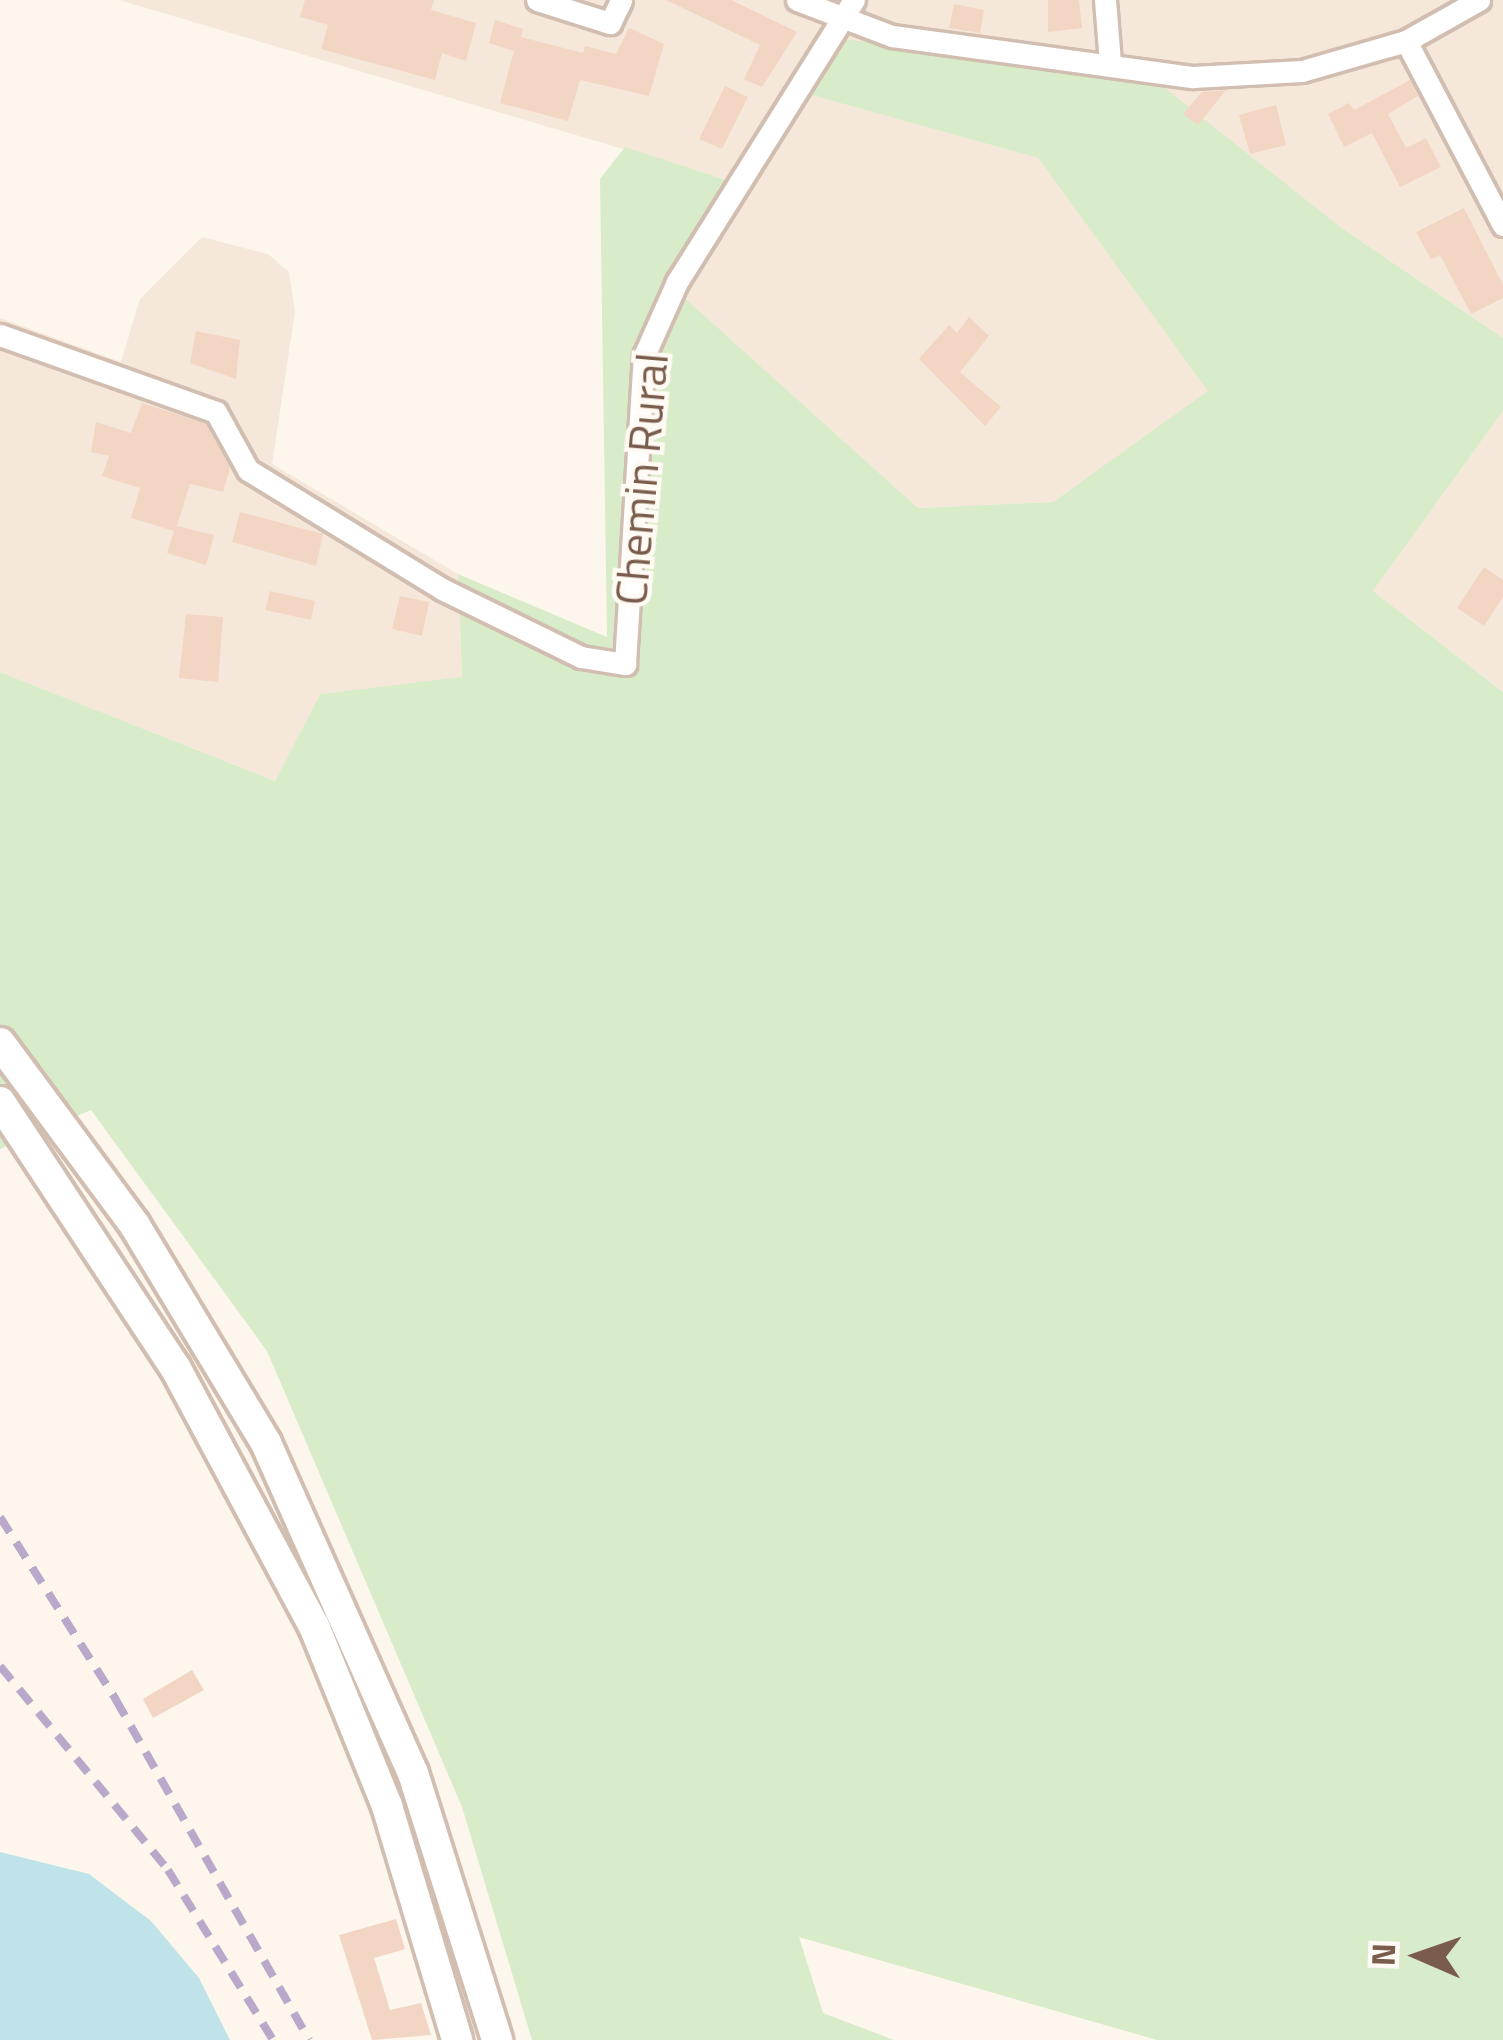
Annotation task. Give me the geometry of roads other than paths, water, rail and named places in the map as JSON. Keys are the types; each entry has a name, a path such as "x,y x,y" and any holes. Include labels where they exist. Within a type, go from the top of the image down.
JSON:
{"main road":[{"path":"0,1043 134,1223 266,1443 413,1773 497,2040"},
{"path":"0,1102 175,1366 304,1605 387,1806 457,2040"}],"street":[{"path":"536,0 561,3 610,23 621,0"},
{"path":"797,0 838,20 892,36 1193,76 1302,71 1406,41 1479,0"},
{"name":"Chemin Rural","path":"0,335 216,412 248,470 286,494 442,589 581,658 626,664 644,356 677,282 854,0"},
{"path":"1105,0 1110,62"},
{"path":"1406,41 1503,225"}],"water":[{"path":"0,1852 89,1874 151,1921 199,1978 230,2040 0,2040"}],"railway":[{"path":"0,1517 116,1700 309,2040"},
{"path":"0,1666 168,1870 273,2040"}]}
